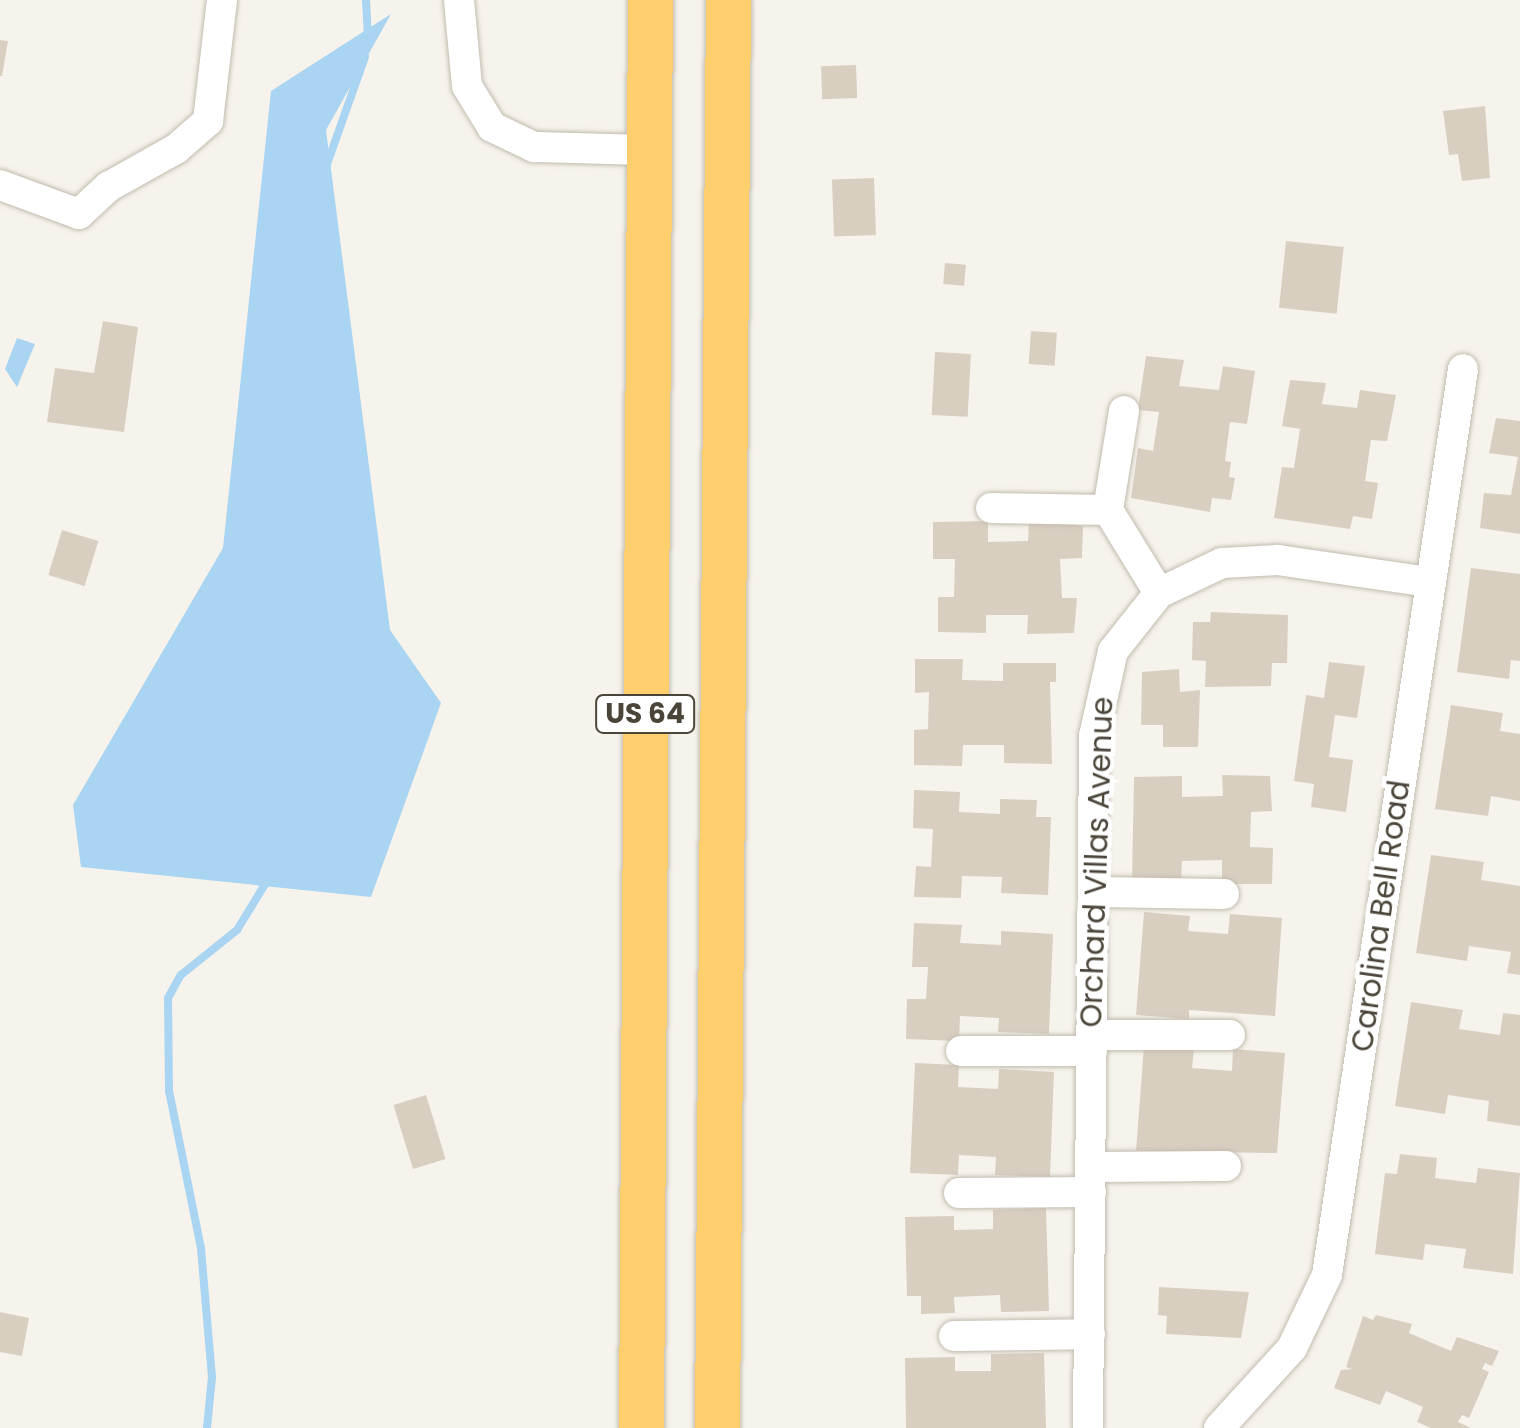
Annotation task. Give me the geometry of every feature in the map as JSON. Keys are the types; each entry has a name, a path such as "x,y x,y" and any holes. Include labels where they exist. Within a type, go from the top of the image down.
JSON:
{"highway":[{"name":"US 64","path":"641,1428 650,0"},
{"name":"US 64","path":"717,1428 728,0"},
{"path":"718,1234 736,1428"}],"street":[{"path":"0,185 79,214 108,187 176,149 208,121 222,0"},
{"path":"459,0 467,86 492,127 534,147 649,150"},
{"name":"Carolina Bell Road","path":"1219,1428 1292,1348 1327,1275 1463,369"},
{"path":"1124,411 1108,510 1159,593"},
{"path":"991,508 1108,510"},
{"name":"Orchard Villas Avenue","path":"1088,1428 1094,736 1103,676 1128,625 1159,593 1201,570 1248,560 1429,582"},
{"path":"1095,892 1224,894"},
{"path":"961,1051 1230,1035"},
{"path":"959,1194 1226,1166"},
{"path":"954,1336 1090,1334"}],"water":[{"path":"391,14 326,130 390,630 441,703 371,897 81,867 73,805 223,548 271,91"},
{"path":"17,338 35,344 17,387 5,369"}],"building":[{"path":"0,40 8,41 2,76 0,76"},
{"path":"856,65 857,98 822,99 821,66"},
{"path":"1485,106 1490,178 1462,181 1458,154 1449,155 1443,111"},
{"path":"874,178 876,235 834,236 832,179"},
{"path":"1286,241 1344,247 1337,314 1279,308"},
{"path":"945,263 966,265 964,286 943,284"},
{"path":"103,321 138,327 124,432 47,422 55,368 94,373"},
{"path":"1031,331 1057,333 1055,366 1029,364"},
{"path":"935,352 971,354 968,417 932,415"},
{"path":"1146,356 1184,360 1179,386 1219,390 1223,366 1255,371 1247,424 1230,422 1225,461 1231,462 1229,477 1235,478 1231,500 1212,498 1210,512 1131,498 1138,448 1153,451 1159,412 1138,410"},
{"path":"1290,380 1326,383 1322,404 1357,408 1360,390 1396,395 1387,441 1371,440 1365,481 1378,483 1372,519 1353,516 1350,529 1274,518 1282,467 1294,468 1300,429 1282,426"},
{"path":"1496,418 1520,421 1520,534 1480,528 1484,493 1511,495 1518,457 1489,453"},
{"path":"988,521 988,542 1028,541 1029,521 1083,526 1082,558 1060,559 1062,598 1077,598 1074,633 1027,634 1028,615 986,615 986,633 938,632 938,597 954,597 955,559 933,559 933,522"},
{"path":"62,530 98,541 85,586 48,575"},
{"path":"1471,568 1520,574 1520,661 1511,660 1509,679 1457,672"},
{"path":"1211,612 1288,615 1287,663 1272,663 1271,686 1205,687 1206,661 1192,660 1193,622 1210,622"},
{"path":"915,659 963,659 962,680 1003,681 1003,663 1056,663 1056,682 1050,682 1052,764 1004,763 1004,745 963,745 962,766 914,765 914,730 928,729 929,692 915,693"},
{"path":"1329,662 1365,666 1357,718 1335,715 1329,757 1353,760 1346,812 1311,807 1314,784 1294,781 1306,695 1324,698"},
{"path":"1179,669 1180,692 1200,690 1198,747 1163,747 1163,725 1141,725 1142,672"},
{"path":"1451,705 1503,713 1500,731 1520,734 1520,801 1491,796 1488,816 1435,809"},
{"path":"1222,775 1270,776 1272,811 1251,812 1250,847 1273,848 1272,884 1222,884 1222,860 1182,861 1181,880 1132,881 1134,777 1182,776 1182,797 1223,796"},
{"path":"914,790 960,792 959,812 1000,814 1000,799 1037,800 1036,817 1051,817 1048,895 1001,893 1002,877 962,876 961,898 914,897 916,866 931,867 933,829 913,828"},
{"path":"1431,855 1484,862 1481,880 1520,886 1520,975 1507,973 1511,952 1469,946 1467,961 1416,953"},
{"path":"1144,912 1190,916 1188,931 1228,934 1230,914 1282,918 1275,1016 1189,1010 1189,1019 1136,1015"},
{"path":"914,923 962,925 960,943 1001,945 1001,931 1053,934 1049,1034 998,1032 999,1018 960,1016 959,1041 906,1039 907,999 926,999 928,967 912,967"},
{"path":"1411,1002 1463,1010 1459,1029 1500,1035 1503,1013 1520,1015 1520,1126 1487,1121 1489,1101 1448,1095 1445,1114 1395,1106"},
{"path":"1144,1045 1194,1049 1192,1068 1232,1071 1233,1049 1285,1053 1277,1153 1136,1151"},
{"path":"915,1063 959,1065 958,1087 998,1089 999,1069 1054,1072 1050,1177 995,1175 996,1157 959,1155 958,1175 910,1173"},
{"path":"426,1095 446,1159 413,1169 393,1105"},
{"path":"1400,1154 1437,1158 1435,1178 1476,1183 1478,1168 1520,1173 1513,1274 1463,1268 1466,1249 1425,1244 1423,1260 1375,1254 1385,1173 1397,1174"},
{"path":"1046,1208 1049,1311 1001,1312 1000,1295 954,1297 955,1313 921,1314 921,1296 907,1296 905,1217 954,1216 954,1230 993,1229 993,1210"},
{"path":"1159,1287 1249,1292 1241,1338 1166,1334 1167,1316 1158,1315"},
{"path":"0,1312 29,1318 22,1356 0,1352"},
{"path":"1376,1315 1412,1324 1409,1333 1451,1351 1457,1337 1499,1351 1492,1366 1485,1363 1482,1369 1489,1372 1469,1418 1462,1415 1458,1422 1471,1428 1431,1428 1417,1422 1423,1407 1386,1391 1380,1405 1334,1388 1341,1370 1352,1369 1346,1367 1363,1316 1373,1320"},
{"path":"1044,1353 1046,1428 906,1428 905,1358 955,1357 955,1371 991,1371 991,1354"}],"waterway":[{"path":"366,0 368,39"},
{"path":"326,167 365,57"},
{"path":"207,1428 212,1377 201,1248 169,1091 168,998 181,975 237,930 267,881"}]}
